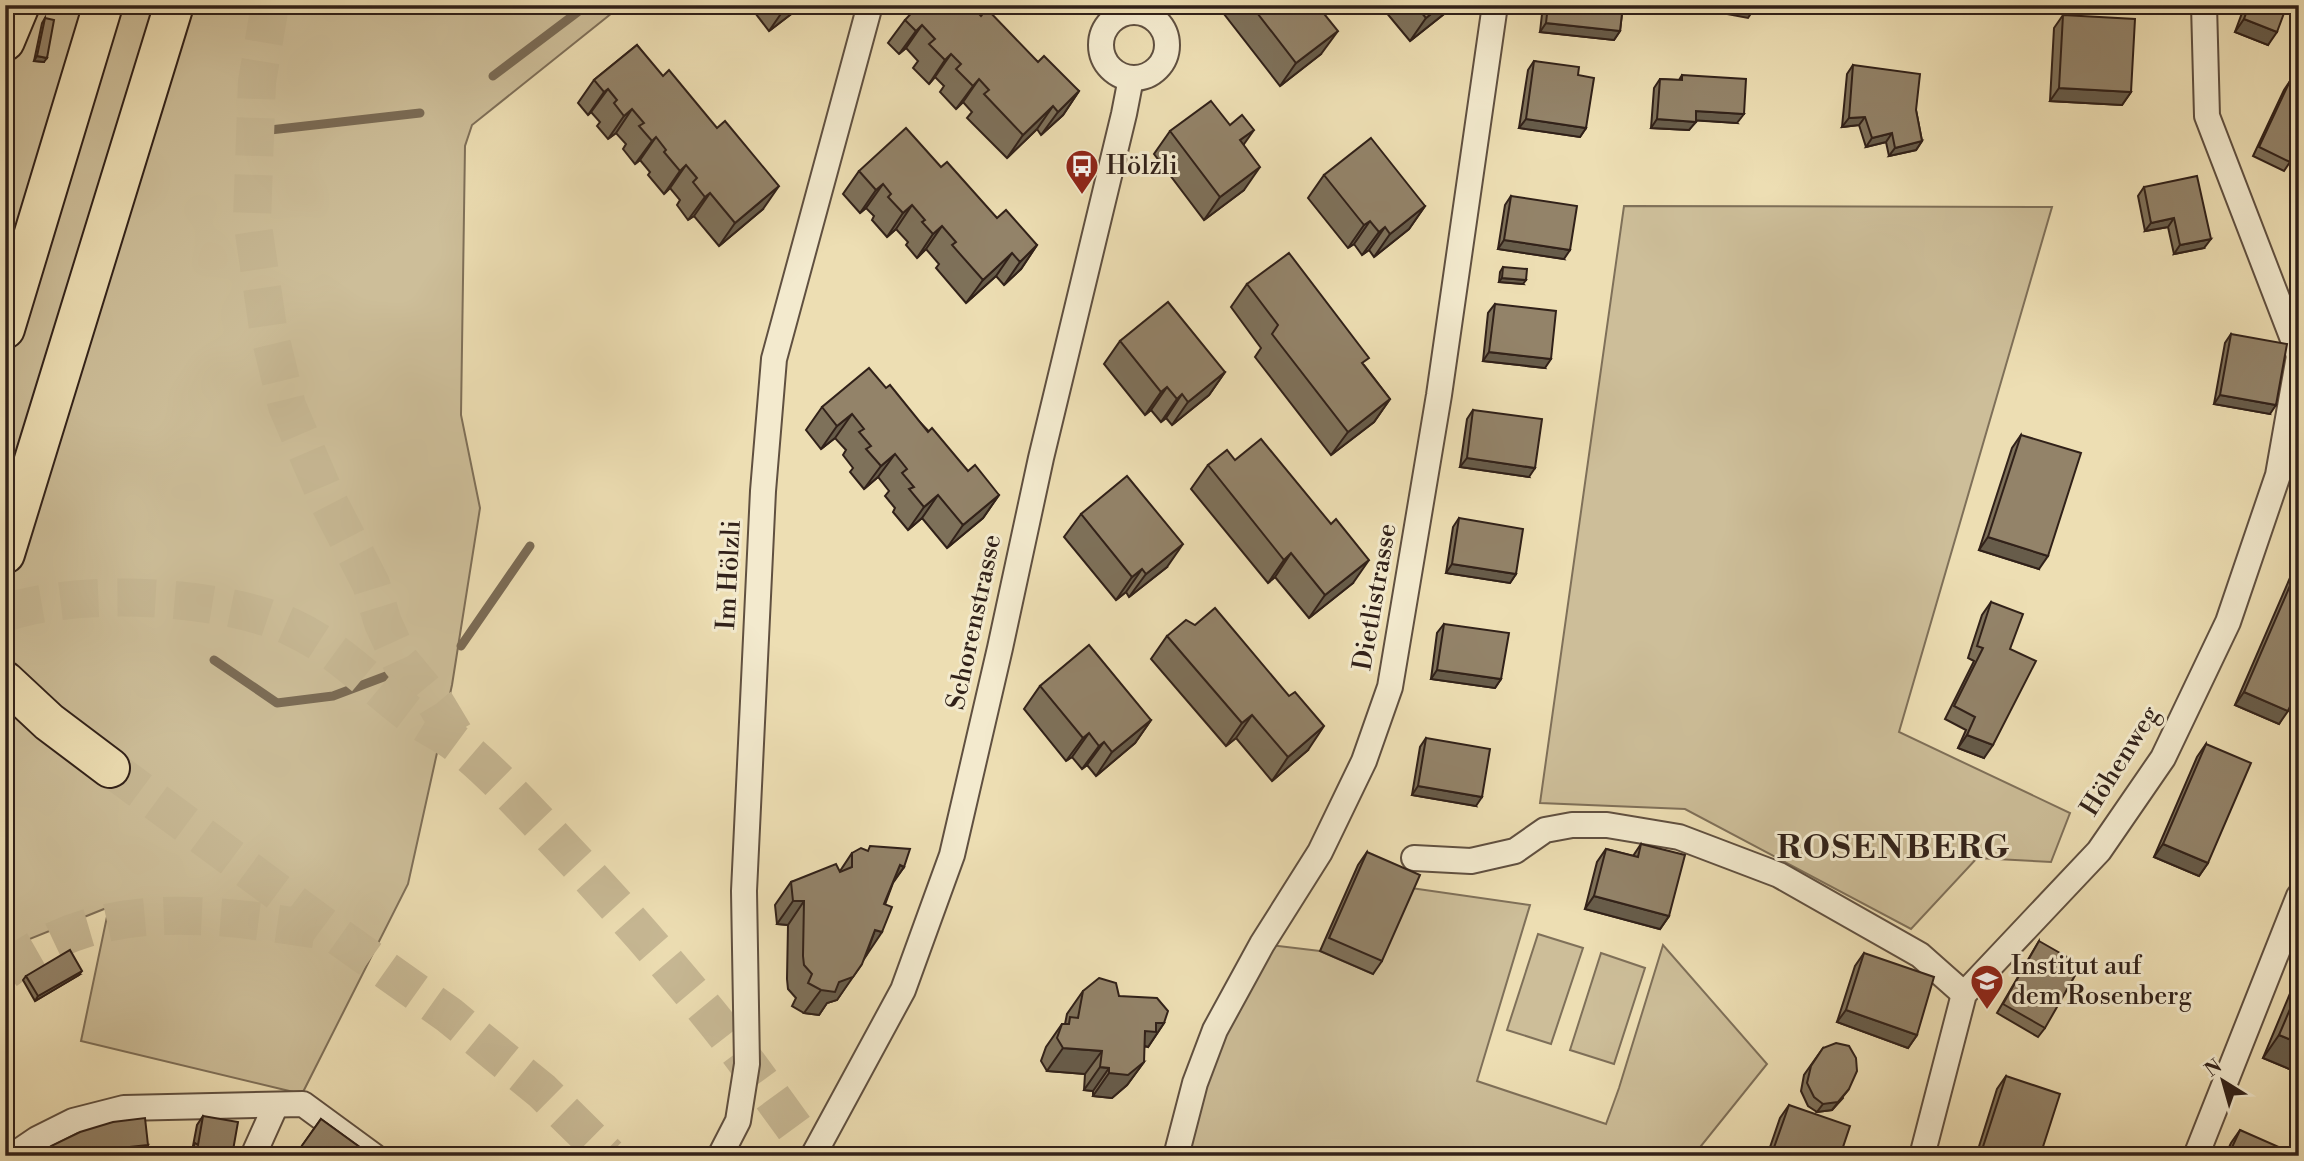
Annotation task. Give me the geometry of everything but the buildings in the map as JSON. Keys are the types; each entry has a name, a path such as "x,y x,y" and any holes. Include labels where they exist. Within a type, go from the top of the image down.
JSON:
{"highway":[{"path":"5,41 20,5"},
{"path":"5,329 103,5"},
{"path":"5,554 174,5"},
{"path":"5,681 50,722 110,768"}],"street":[{"name":"Im Hölzli","path":"720,1156 738,1121 747,1064 744,891 763,491 774,359 870,5"},
{"name":"Dietlistrasse","path":"1177,1156 1195,1083 1214,1030 1262,944 1320,852 1364,761 1390,687 1441,381 1495,5"},
{"name":"Höhenweg","path":"1922,1156 1965,994 2099,850 2163,758 2228,622 2278,475 2299,356 2207,116 2204,5"},
{"name":"Schorenstrasse","path":"813,1156 903,990 952,855 1038,471 1131,78"},
{"path":"1414,858 1471,861 1515,851 1545,830 1572,825 1607,825 1679,837 1779,875 1920,955 1965,994"},
{"path":"2196,1156 2299,896"},
{"path":"12,1156 37,1139 73,1121 124,1108 275,1107 303,1104 374,1156"},
{"path":"253,1156 275,1107"}],"shaded area":[{"path":"5,5 622,5 472,125 465,146 461,415 480,508 452,685 408,884 302,1094 81,1041 109,907 17,944 5,955"},
{"path":"1624,206 2052,207 1899,732 2070,813 2051,862 1977,858 1911,929 1685,809 1540,803"},
{"path":"1411,888 1530,905 1477,1081 1606,1124 1663,945 1767,1064 1693,1156 1179,1156 1262,944 1320,951 1373,974"},
{"path":"1538,934 1583,948 1551,1044 1507,1030"},
{"path":"1601,953 1645,968 1614,1064 1570,1050"}],"waterway":[{"path":"493,76 587,5"},
{"path":"270,130 420,113"},
{"path":"461,646 530,546"},
{"path":"214,660 277,703 333,696 418,664"}],"tunnel":[{"path":"270,5 257,82 252,219 268,328 287,406 327,499 371,584 383,623 401,662 436,704 454,734"},
{"path":"5,613 70,600 149,598 189,601 262,616 291,627 323,645 410,714 457,744 523,806 603,891 701,1004 815,1156"},
{"path":"110,768 449,1015 542,1091 608,1156"},
{"path":"5,971 42,947 80,930 119,920 201,916 326,931"}],"place":[{"name":"Hölzli","path":"1082,196"},
{"name":"Institut auf dem Rosenberg","path":"1987,1011"}],"district":[{"name":"ROSENBERG","path":"1894,848"}]}
